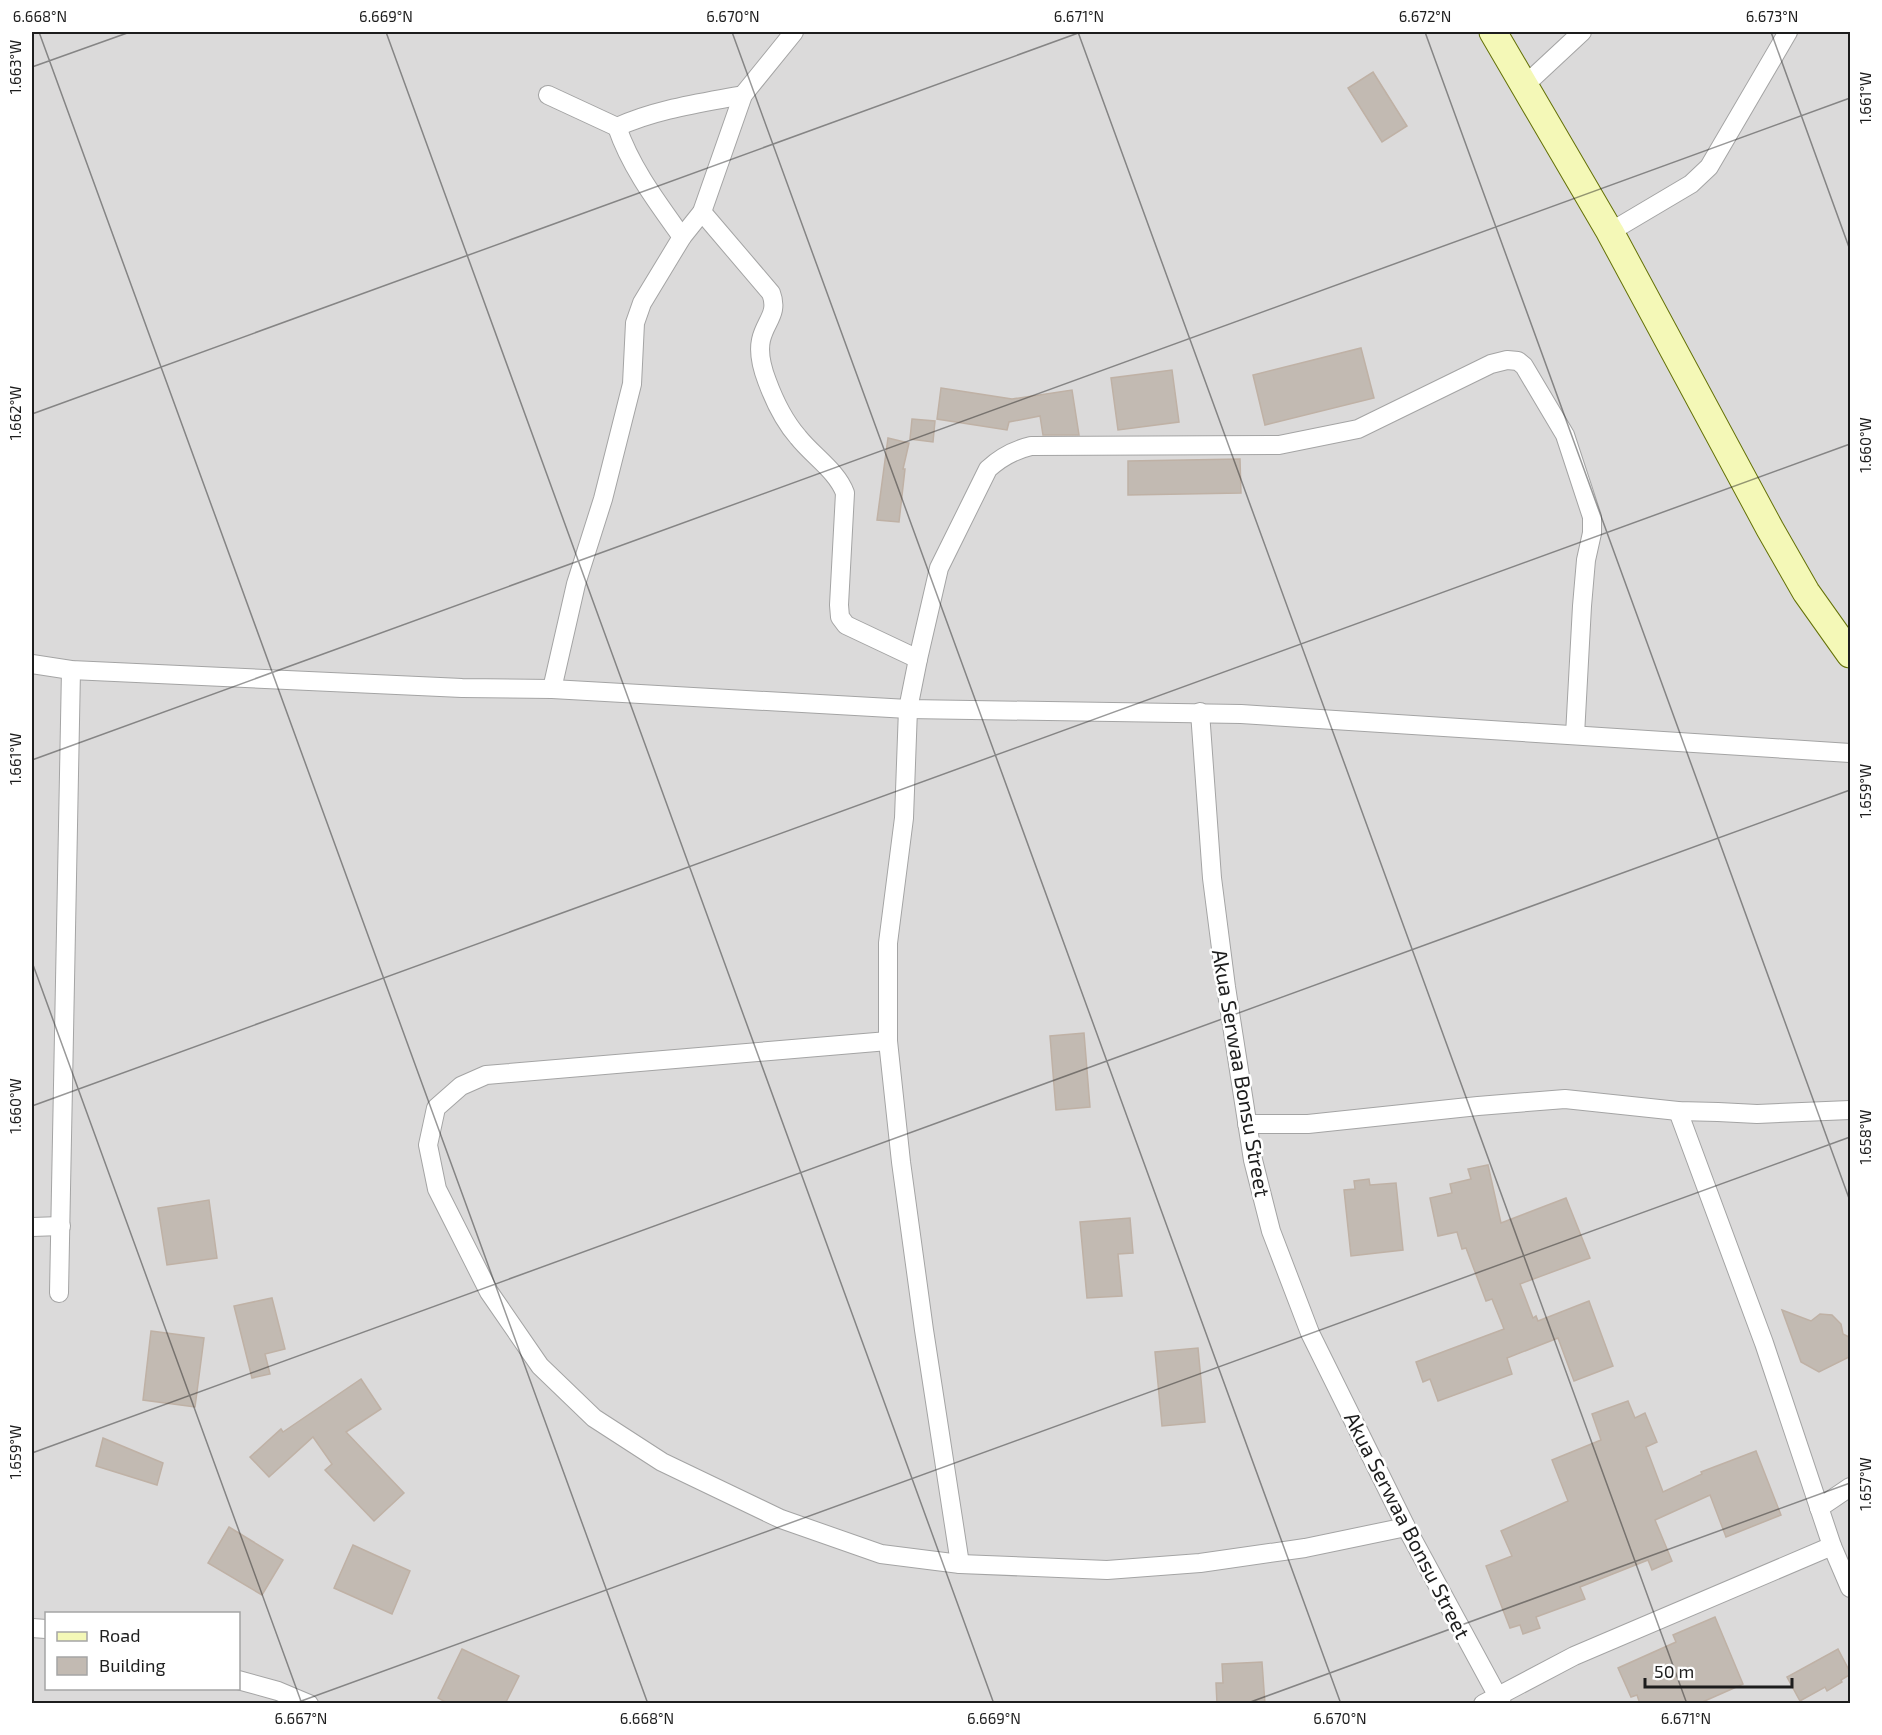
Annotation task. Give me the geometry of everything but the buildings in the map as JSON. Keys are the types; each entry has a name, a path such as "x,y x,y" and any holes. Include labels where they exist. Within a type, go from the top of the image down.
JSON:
{"street":[{"path":"552,688 576,584 603,499 632,384 635,323 642,303 682,237 702,212 743,95 794,32"},
{"path":"1493,32 1610,232 1806,592 1851,654"},
{"path":"1524,86 1582,32"},
{"path":"1610,232 1691,184 1709,166 1788,32"},
{"path":"548,95 617,127 624,147 655,200 682,237"},
{"path":"617,127 637,118 663,111 743,95"},
{"path":"702,212 771,293 775,308 761,338 760,349 761,364 768,383 776,402 797,436 842,483 846,494 840,617 846,625 918,659"},
{"path":"960,1564 901,1162 888,1041 888,943 904,818 908,709 918,659 939,568 987,469 1014,450 1031,446 1279,445 1340,434 1358,429 1491,364 1508,360 1518,361 1524,366 1565,435 1592,517 1582,606 1575,735"},
{"path":"32,664 71,670 462,688 552,688 908,709 1200,712 1851,753"},
{"path":"59,1293 71,670"},
{"name":"Akua Serwaa Bonsu Street","path":"1200,712 1212,878 1226,987 1253,1160 1268,1221 1288,1281 1310,1333 1494,1701"},
{"path":"888,1041 486,1075 461,1086 436,1108 428,1145 437,1189 489,1292 540,1366 594,1418 662,1462 782,1519 881,1554 960,1564 1107,1570 1200,1563 1305,1548 1406,1527"},
{"path":"1247,1124 1308,1124 1565,1099 1678,1111 1757,1114 1851,1110"},
{"path":"1678,1111 1764,1343 1832,1546 1851,1588"},
{"path":"32,1227 61,1226"},
{"path":"1819,1508 1851,1487"},
{"path":"1494,1701 1574,1656 1832,1546"},
{"path":"240,1681 278,1691 309,1704"}],"shaded area":[{"path":"32,32 1850,32 1850,1703 32,1704"}]}
